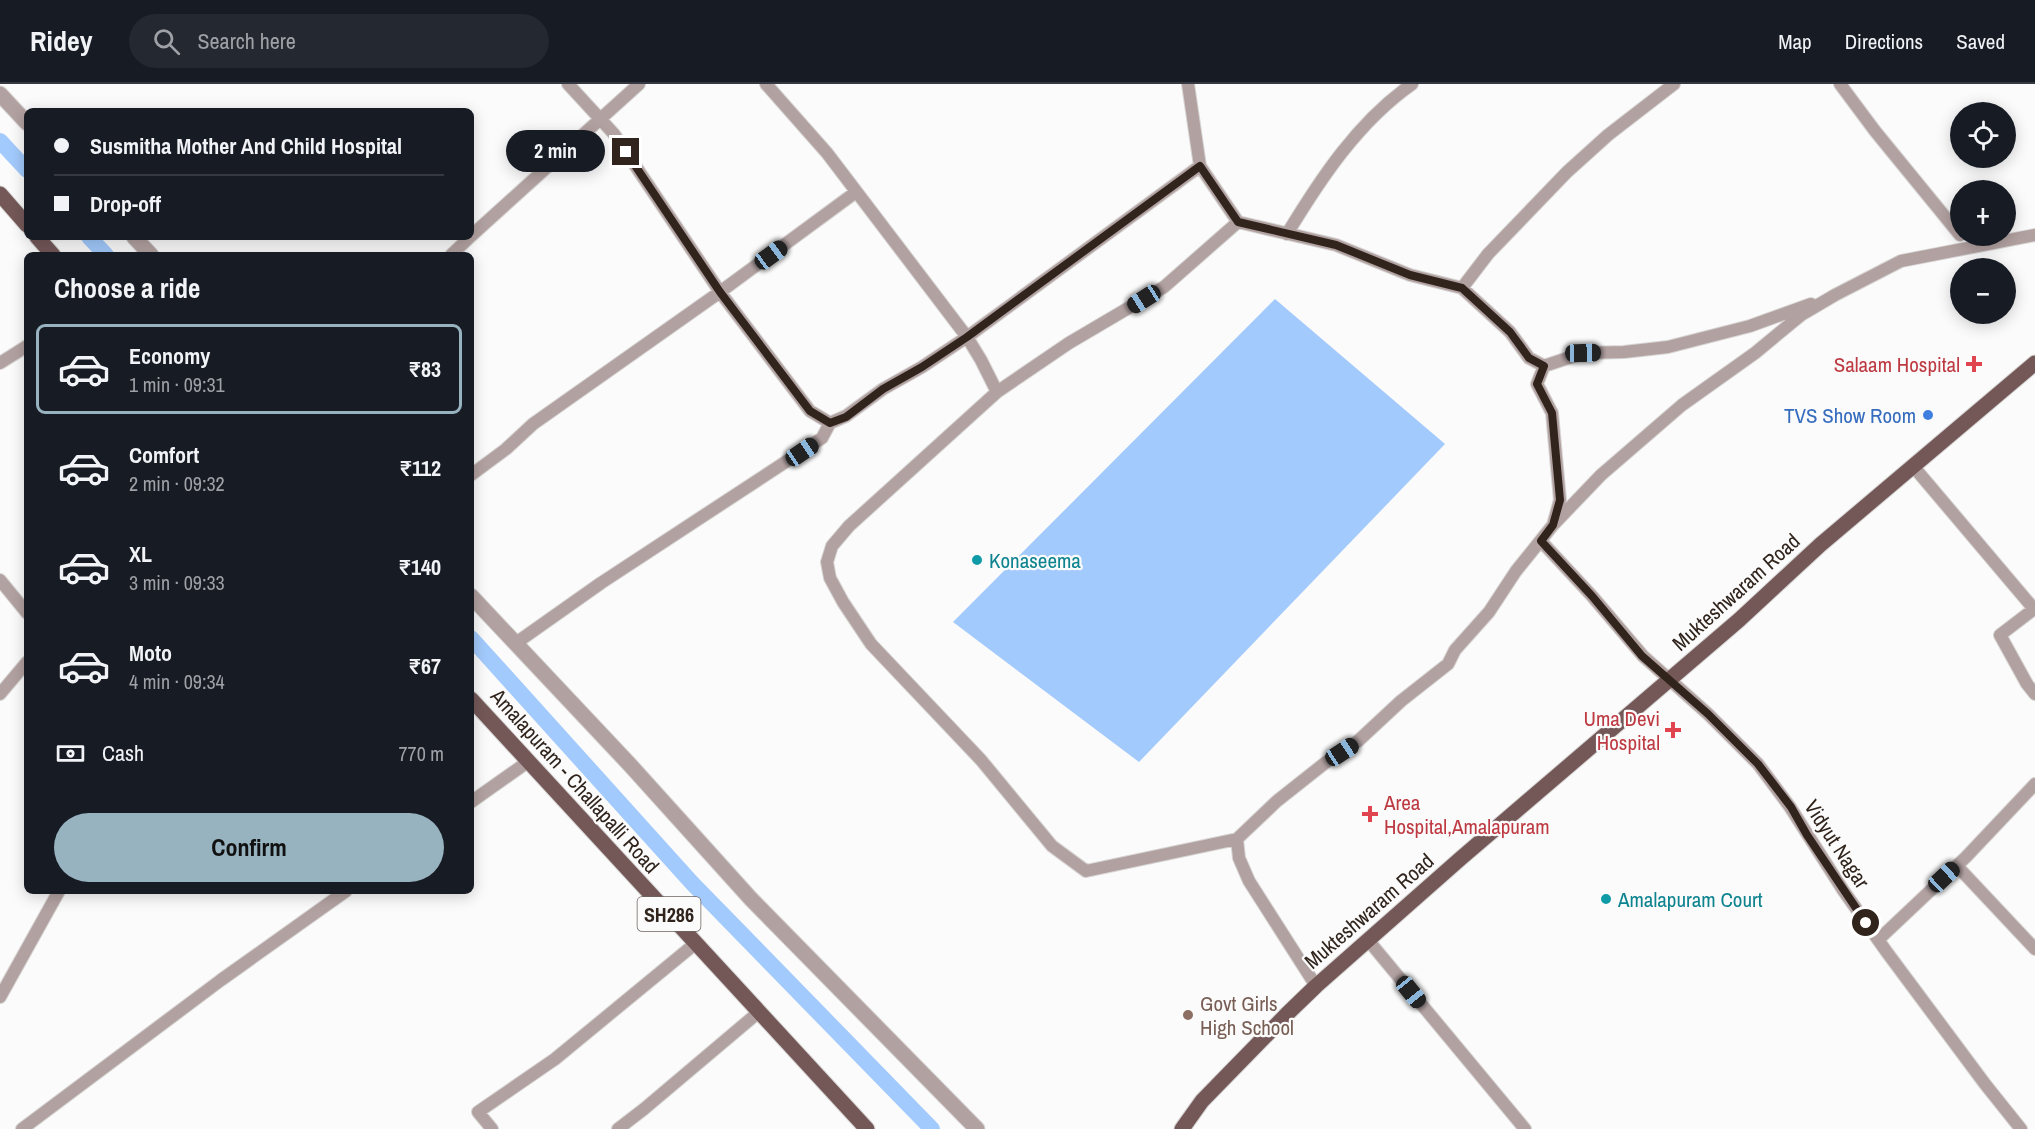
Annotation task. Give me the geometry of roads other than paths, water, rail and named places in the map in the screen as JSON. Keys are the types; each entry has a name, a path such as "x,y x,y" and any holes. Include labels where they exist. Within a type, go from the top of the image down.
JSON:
{"main road":[{"path":"0,194 24,222"},
{"path":"40,240 50,252"},
{"name":"Mukteshwaram Road","path":"1182,1129 1202,1101 1316,986 1739,620 1820,545 2035,363"},
{"name":"Amalapuram - Challapalli Road","path":"474,702 867,1129"}],"street":[{"path":"567,84 614,134 720,292 810,411 830,423"},
{"path":"474,234 639,84"},
{"path":"766,84 827,153 967,337 997,392"},
{"path":"1188,84 1200,166 1238,222 1336,245 1410,275 1462,288 1510,332 1529,358 1544,366 1583,353 1623,352 1668,347 1714,336 1749,326 1834,295"},
{"path":"1287,234 1318,183 1354,137 1390,99 1412,84"},
{"path":"1462,288 1488,254 1567,172 1608,135 1674,84"},
{"path":"1840,84 1875,131 1950,222"},
{"path":"0,94 24,120"},
{"path":"516,643 601,583 822,438 830,423 846,417 883,389 922,367 967,337 1200,166"},
{"path":"474,473 506,449 533,424 720,292 856,192"},
{"path":"1238,222 1164,287 1068,343 997,392 849,526 832,546 827,562 830,578 871,644 981,760 1052,846 1086,871 1237,839 1277,801 1325,762 1358,741 1401,701 1448,664 1455,650 1489,612 1516,571 1553,525 1602,475 1682,405 1801,315 1834,295 1901,261 2035,236"},
{"path":"137,240 149,252"},
{"path":"454,252 468,240"},
{"path":"0,363 24,348"},
{"path":"1544,366 1537,384 1552,413 1560,500 1553,525"},
{"path":"1913,466 2035,609 2000,635 2035,694"},
{"name":"Vidyut Nagar","path":"1541,541 1592,596 1642,656 1708,714 1758,764 1791,807 1843,890 1878,940 2021,1129"},
{"path":"0,580 24,610"},
{"path":"474,599 751,899 977,1129"},
{"path":"0,694 24,666"},
{"path":"474,800 529,761"},
{"path":"1878,940 1957,866 2035,784"},
{"path":"1237,839 1239,858 1249,881 1316,986"},
{"path":"1957,866 2035,949"},
{"path":"0,997 57,894"},
{"path":"22,1129 221,980 342,894"},
{"path":"1368,940 1525,1129"},
{"path":"492,1129 478,1112 555,1059 696,943"},
{"path":"618,1129 760,1011"}],"water":[{"path":"1275,299 1445,444 1139,762 953,622"}],"waterway":[{"path":"0,141 24,167"},
{"path":"92,240 103,252"},
{"path":"474,641 692,883 932,1129"}],"place":[{"name":"Salaam Hospital","path":"1974,364"},
{"name":"TVS Show Room","path":"1928,415"},
{"name":"Konaseema","path":"977,560"},
{"name":"Uma Devi Hospital","path":"1673,730"},
{"name":"Area Hospital,Amalapuram","path":"1370,814"},
{"name":"Amalapuram Court","path":"1606,899"},
{"name":"Govt Girls High School","path":"1188,1015"}]}
